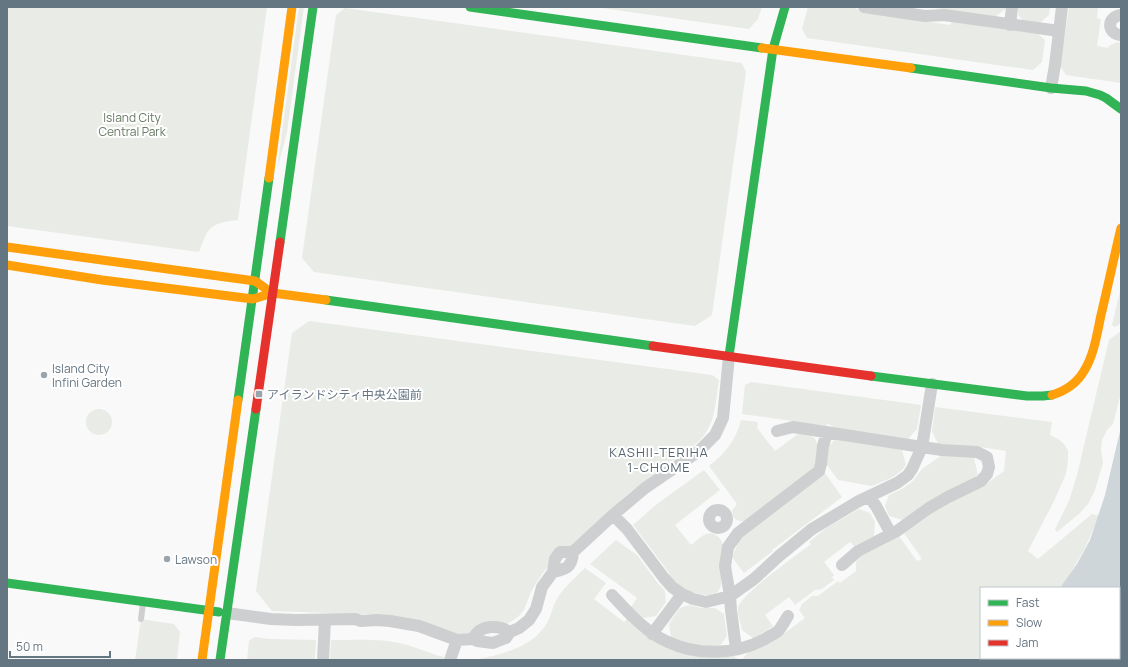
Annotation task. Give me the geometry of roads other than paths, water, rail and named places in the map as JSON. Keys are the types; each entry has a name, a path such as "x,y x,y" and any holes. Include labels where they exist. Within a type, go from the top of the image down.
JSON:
{"street":[{"path":"202,660 253,299 292,7"},
{"path":"220,660 313,7"},
{"path":"470,7 1051,88 1084,91 1098,94 1121,109"},
{"path":"7,583 271,619 355,619 361,621 390,621 419,626 457,640 473,639 492,643 506,638 510,632 519,628 529,620 536,609 542,587 553,572 557,555 560,552 573,552 645,488 699,451 715,435 723,418 729,356 773,49 785,7"},
{"path":"864,7 925,16 944,15 1059,31"},
{"path":"1010,25 1012,7"},
{"path":"1051,88 1062,7"},
{"path":"1121,15 1114,17 1110,26 1116,34 1121,35"},
{"path":"7,265 102,280 253,299 273,293 932,384 1044,396 1055,394 1075,382 1082,374 1089,360 1094,345 1121,228"},
{"path":"7,247 255,281 273,293"},
{"path":"613,515 627,530 664,578 672,587 682,594 693,599 706,602 730,596 754,580 779,556 812,529 859,501 897,483 908,475 922,447 932,384"},
{"path":"776,431 793,427 942,450 977,452 987,458 989,467 987,474 981,481 929,508 897,531 858,551 842,565"},
{"path":"736,649 725,566 728,547 738,533 819,471 827,432"},
{"path":"869,497 876,506 891,534"},
{"path":"725,525 738,533"},
{"path":"652,634 682,594"},
{"path":"612,595 652,634 667,642 688,649 707,652 723,652 762,640 778,631 788,616"},
{"path":"323,660 325,620"},
{"path":"450,660 457,640"}],"lane":[{"path":"141,619 144,602"}],"place":[{"name":"Island City Infini Garden","path":"44,375"},
{"name":"アイランドシティ中央公園前","path":"259,394"},
{"name":"Lawson","path":"167,559"}],"district":[{"name":"KASHII-TERIHA 1-CHOME","path":"659,460"}],"park label":[{"name":"Island City Central Park","path":"132,124"}]}
